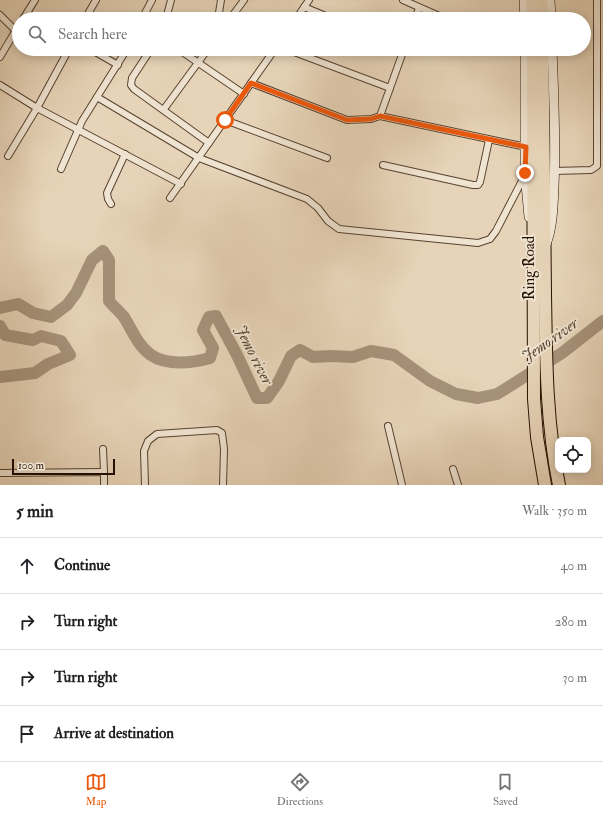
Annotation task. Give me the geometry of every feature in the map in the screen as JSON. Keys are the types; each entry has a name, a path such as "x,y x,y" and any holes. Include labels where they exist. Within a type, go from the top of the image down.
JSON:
{"highway":[{"path":"532,0 532,12"},
{"path":"542,0 542,12"},
{"name":"Ring Road","path":"533,56 539,246 551,436 559,485"},
{"name":"Ring Road","path":"542,56 539,246 533,358 537,437 544,485"}],"street":[{"path":"28,12 35,0"},
{"path":"89,12 96,0"},
{"path":"146,12 152,0"},
{"path":"168,12 171,0"},
{"path":"219,12 221,0"},
{"path":"235,12 244,0"},
{"path":"301,12 309,0"},
{"path":"403,0 429,12"},
{"path":"524,0 524,12"},
{"path":"550,0 551,12"},
{"path":"554,171 591,170 595,169 597,166 600,129 600,33 597,0"},
{"path":"304,7 316,12"},
{"path":"418,12 419,8"},
{"path":"0,15 12,24"},
{"path":"0,57 2,49 12,35"},
{"path":"8,156 37,108 65,56"},
{"path":"102,56 118,65"},
{"path":"61,169 87,112 123,56"},
{"path":"145,56 132,78 131,84 134,89 209,143"},
{"path":"188,56 244,94"},
{"path":"164,110 203,56"},
{"path":"170,198 270,56"},
{"path":"305,56 390,88"},
{"path":"380,116 401,56"},
{"path":"525,56 525,173 529,223 539,246"},
{"path":"539,246 551,228 554,171 552,56"},
{"path":"251,83 347,120 371,119 380,116 526,147"},
{"path":"0,85 37,108 181,184"},
{"path":"97,97 199,158 307,200 318,208 328,221 339,229 478,243 490,238 496,230 525,173"},
{"path":"225,120 327,158"},
{"path":"383,165 473,185 478,184 480,182 489,140"},
{"path":"111,204 107,193 125,154"},
{"path":"388,426 402,485"},
{"path":"144,485 144,451 148,441 157,434 217,430 222,433 224,449 222,485"},
{"path":"103,449 104,485"},
{"path":"453,469 458,485"},
{"path":"0,474 104,472"}],"waterway":[{"name":"Jemo river","path":"0,308 18,304 33,313 51,317 67,305 76,293 92,260 103,251 109,260 109,301 124,317 146,351 157,358 172,362 188,362 210,358 213,348 203,330 209,317 216,316 237,355 257,398 267,398 279,381 291,356 300,350 313,357 353,357 371,351 394,355 430,381 456,394 478,398 497,394 562,353 603,321"},
{"path":"0,326 5,335 33,340 41,336 61,341 70,355 48,364 35,373 0,377"}],"route":[{"path":"225,120 251,83 347,120 371,119 380,116 526,147 525,173"}]}
